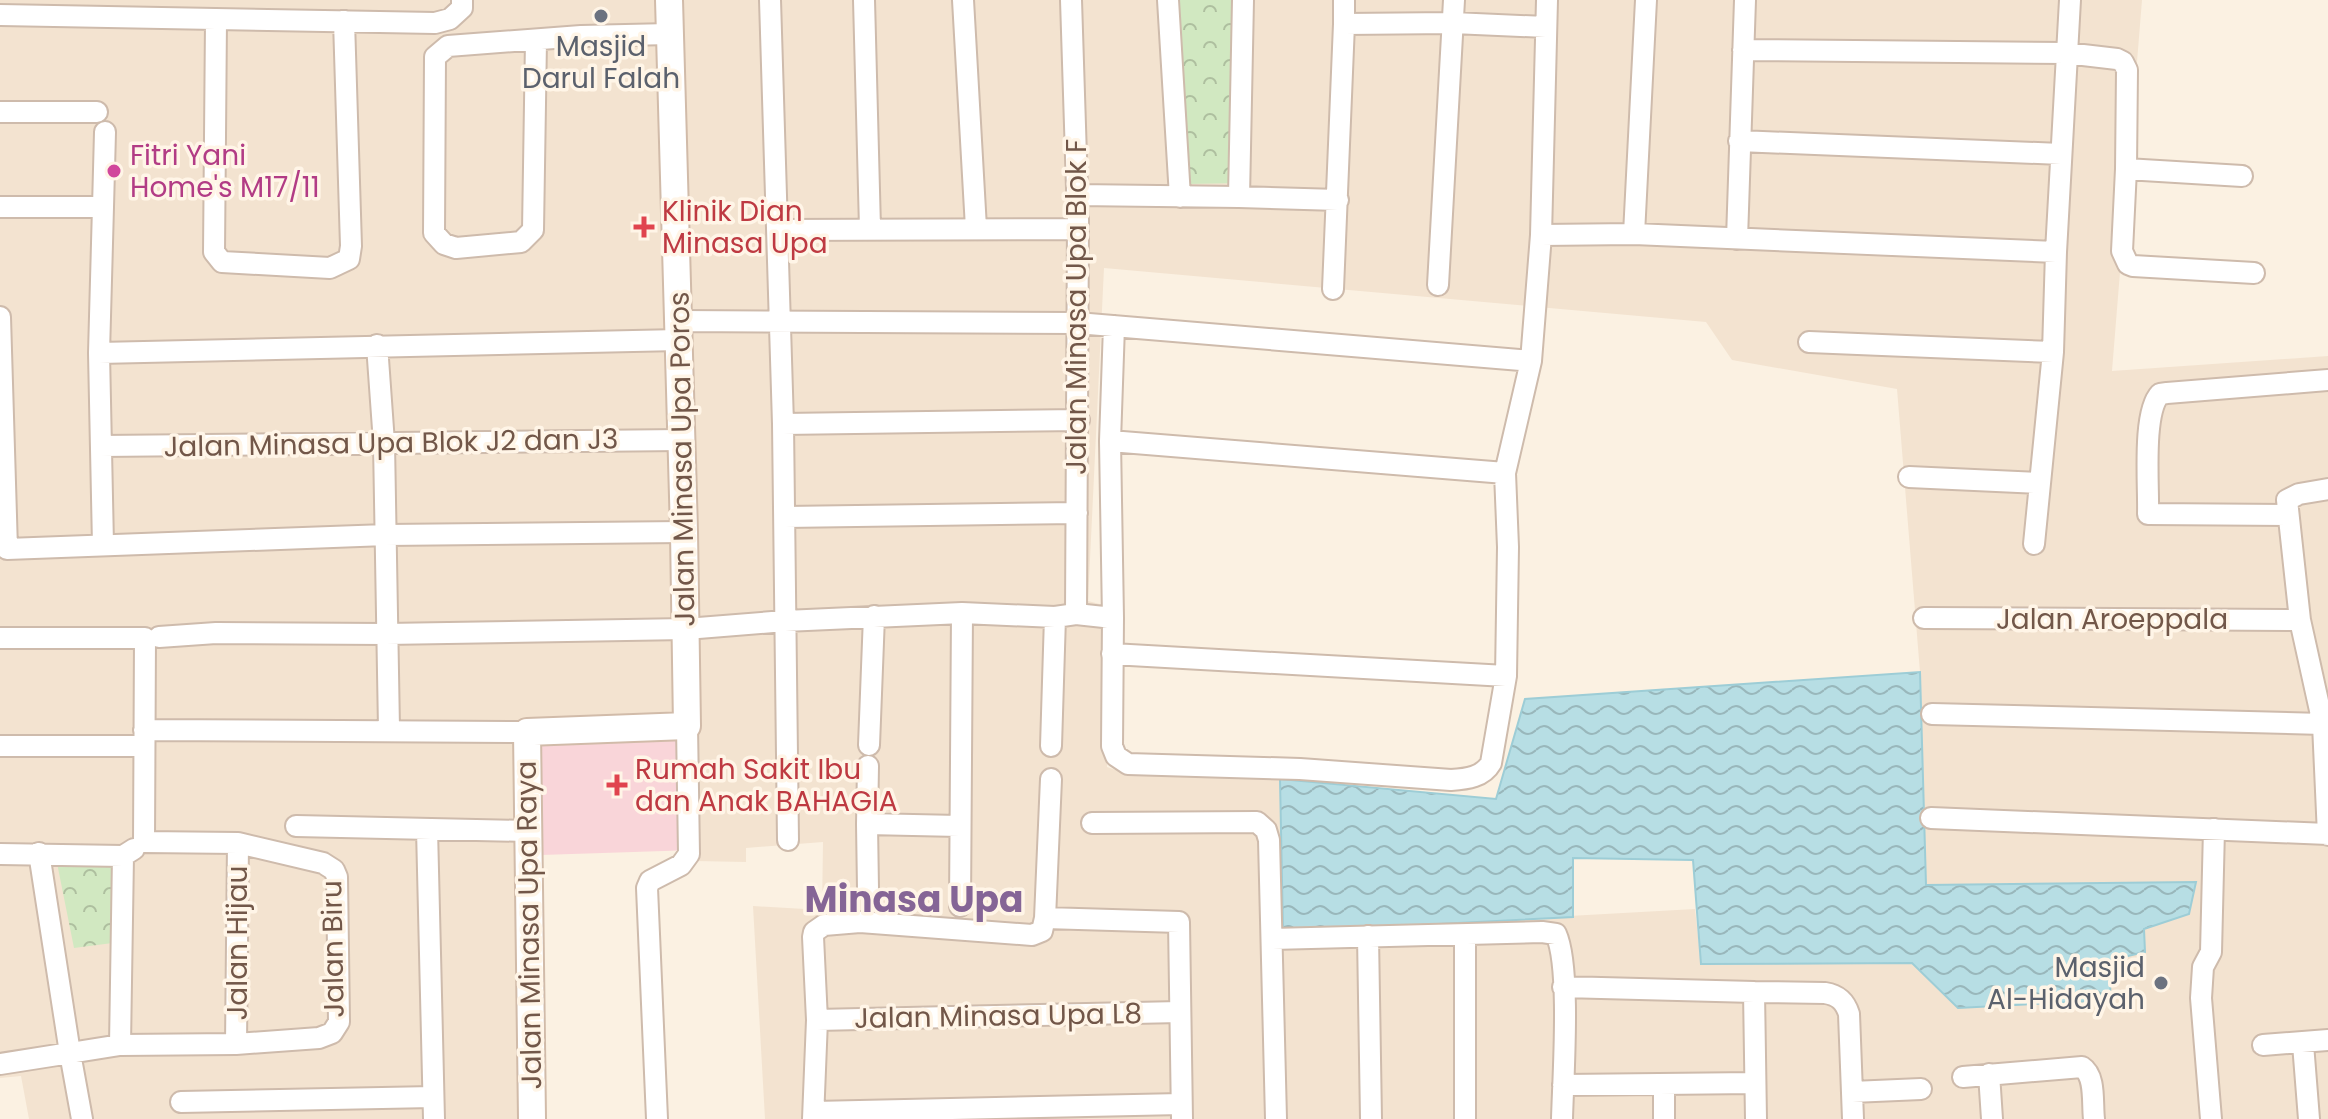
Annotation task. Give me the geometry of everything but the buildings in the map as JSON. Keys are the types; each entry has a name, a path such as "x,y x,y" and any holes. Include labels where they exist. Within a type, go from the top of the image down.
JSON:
{"street":[{"path":"0,15 435,23 450,19 462,8 462,0"},
{"name":"Jalan Minasa Upa Poros","path":"669,0 687,726"},
{"path":"770,0 781,320 788,840"},
{"path":"864,0 870,228"},
{"path":"963,0 976,228"},
{"name":"Jalan Minasa Upa Blok F","path":"1051,746 1077,513 1078,229 1071,0"},
{"path":"1168,0 1180,197"},
{"path":"1239,197 1243,0"},
{"path":"1333,289 1344,0"},
{"path":"1438,285 1454,0"},
{"path":"1114,326 1110,441 1112,746 1116,756 1128,764 1300,769 1467,779 1487,770 1491,763 1506,676 1508,547 1505,473 1531,361 1541,235 1547,0"},
{"path":"1634,234 1646,0"},
{"path":"1737,239 1745,0"},
{"path":"2034,544 2053,352 2070,0"},
{"path":"216,20 214,252 222,262 238,265 330,268 342,265 349,259 351,246 344,21"},
{"path":"1344,24 1453,23 1546,27"},
{"path":"536,40 533,230 521,242 456,248 444,244 434,233 435,57 448,46 536,40 670,34"},
{"path":"1743,50 2066,53 2113,57 2126,65 2122,251 2128,264 2254,273"},
{"path":"0,112 97,112"},
{"path":"103,545 99,353 105,132"},
{"path":"1739,141 2061,154"},
{"path":"2126,169 2242,176"},
{"path":"1077,195 1338,200"},
{"path":"0,207 103,207"},
{"path":"778,230 1078,229"},
{"path":"1541,235 1634,234 2056,252"},
{"path":"0,317 7,549 386,535 684,532"},
{"path":"99,353 377,345 679,331 781,320 1077,323 1531,361"},
{"path":"1809,342 2053,352"},
{"path":"377,345 384,443 389,729"},
{"path":"2288,507 2148,514 2152,405 2160,394 2328,380"},
{"path":"783,424 1079,420"},
{"name":"Jalan Minasa Upa Blok J2 dan J3","path":"101,446 682,440"},
{"path":"1110,441 1505,473"},
{"path":"1909,477 2040,483"},
{"path":"1931,818 2328,834 2323,724 2300,620 2288,507 2299,494 2328,489"},
{"path":"785,517 1077,513"},
{"path":"0,638 686,629 962,613 1113,618"},
{"path":"960,906 962,613"},
{"path":"868,889 875,824 868,756 874,616"},
{"name":"Jalan Aroeppala","path":"1924,618 2300,620"},
{"path":"0,854 123,856 144,842 144,738 152,637"},
{"path":"1112,654 1506,676"},
{"path":"1932,714 2323,724"},
{"path":"0,746 389,729 527,732 687,726 689,854 681,865 650,881 647,888 657,1119"},
{"name":"Jalan Minasa Upa Raya","path":"527,732 532,1119"},
{"path":"1045,918 1179,922 1182,1111 814,1116 817,1020 814,932 824,925 860,922 1032,935 1042,931 1051,779"},
{"path":"1092,823 1257,822 1262,825 1269,840 1276,1119"},
{"path":"875,824 959,826"},
{"path":"296,826 526,831"},
{"path":"427,829 434,1119"},
{"path":"2211,1119 2201,998 2203,967 2211,952 2214,829"},
{"name":"Jalan Biru","path":"0,1064 120,1045 236,1044 319,1038 332,1033 339,1022 337,877 334,870 323,863 238,843 144,842"},
{"name":"Jalan Hijau","path":"236,1044 238,843"},
{"path":"39,853 82,1119"},
{"path":"120,1045 123,856"},
{"path":"1272,939 1556,934 1563,987 1562,1119"},
{"path":"1465,935 1465,1119"},
{"path":"1368,936 1371,1119"},
{"path":"1563,987 1833,994 1846,1004 1849,1014 1853,1119"},
{"path":"1754,992 1756,1119"},
{"name":"Jalan Minasa Upa L8","path":"817,1020 1180,1012"},
{"path":"2263,1045 2328,1040"},
{"path":"2303,1044 2309,1119"},
{"path":"1963,1077 2082,1067 2091,1078 2094,1119"},
{"path":"1989,1074 1992,1119"},
{"path":"1563,1085 1755,1083"},
{"path":"1664,1085 1664,1119"},
{"path":"1852,1092 1921,1089"},
{"path":"181,1102 433,1097"}],"shaded area":[{"path":"0,0 2142,0 2112,371 2328,356 2328,1119 765,1119 753,906 822,910 823,842 746,848 746,862 695,861 539,721 545,1119 29,1119 21,1076 0,1078","holes":["1104,268 1706,322 1732,360 1897,389 1920,672 1926,885 2195,882 2144,929 2144,953 2111,960 1701,964 1695,909 1284,932 1280,779 1107,767 1115,608 1088,601"]},
{"name":"Rumah Sakit Ibu dan Anak BAHAGIA","path":"693,720 695,850 541,855 539,721"}],"green space":[{"path":"1174,0 1251,0 1247,183 1187,184"},
{"path":"130,861 128,941 74,948 57,863"}],"water":[{"path":"1920,672 1926,885 2196,882 2189,914 2144,929 2145,952 2111,960 2110,1000 1958,1008 1912,963 1701,964 1693,860 1573,858 1573,917 1283,932 1280,779 1496,799 1525,699"}],"place":[{"name":"Masjid Darul Falah","path":"601,16"},
{"name":"Fitri Yani Home's M17/11","path":"114,171"},
{"name":"Klinik Dian Minasa Upa","path":"644,227"},
{"name":"Rumah Sakit Ibu dan Anak BAHAGIA","path":"617,785"},
{"name":"Masjid Al-Hidayah","path":"2161,983"}],"district":[{"name":"Minasa Upa","path":"914,899"}]}
